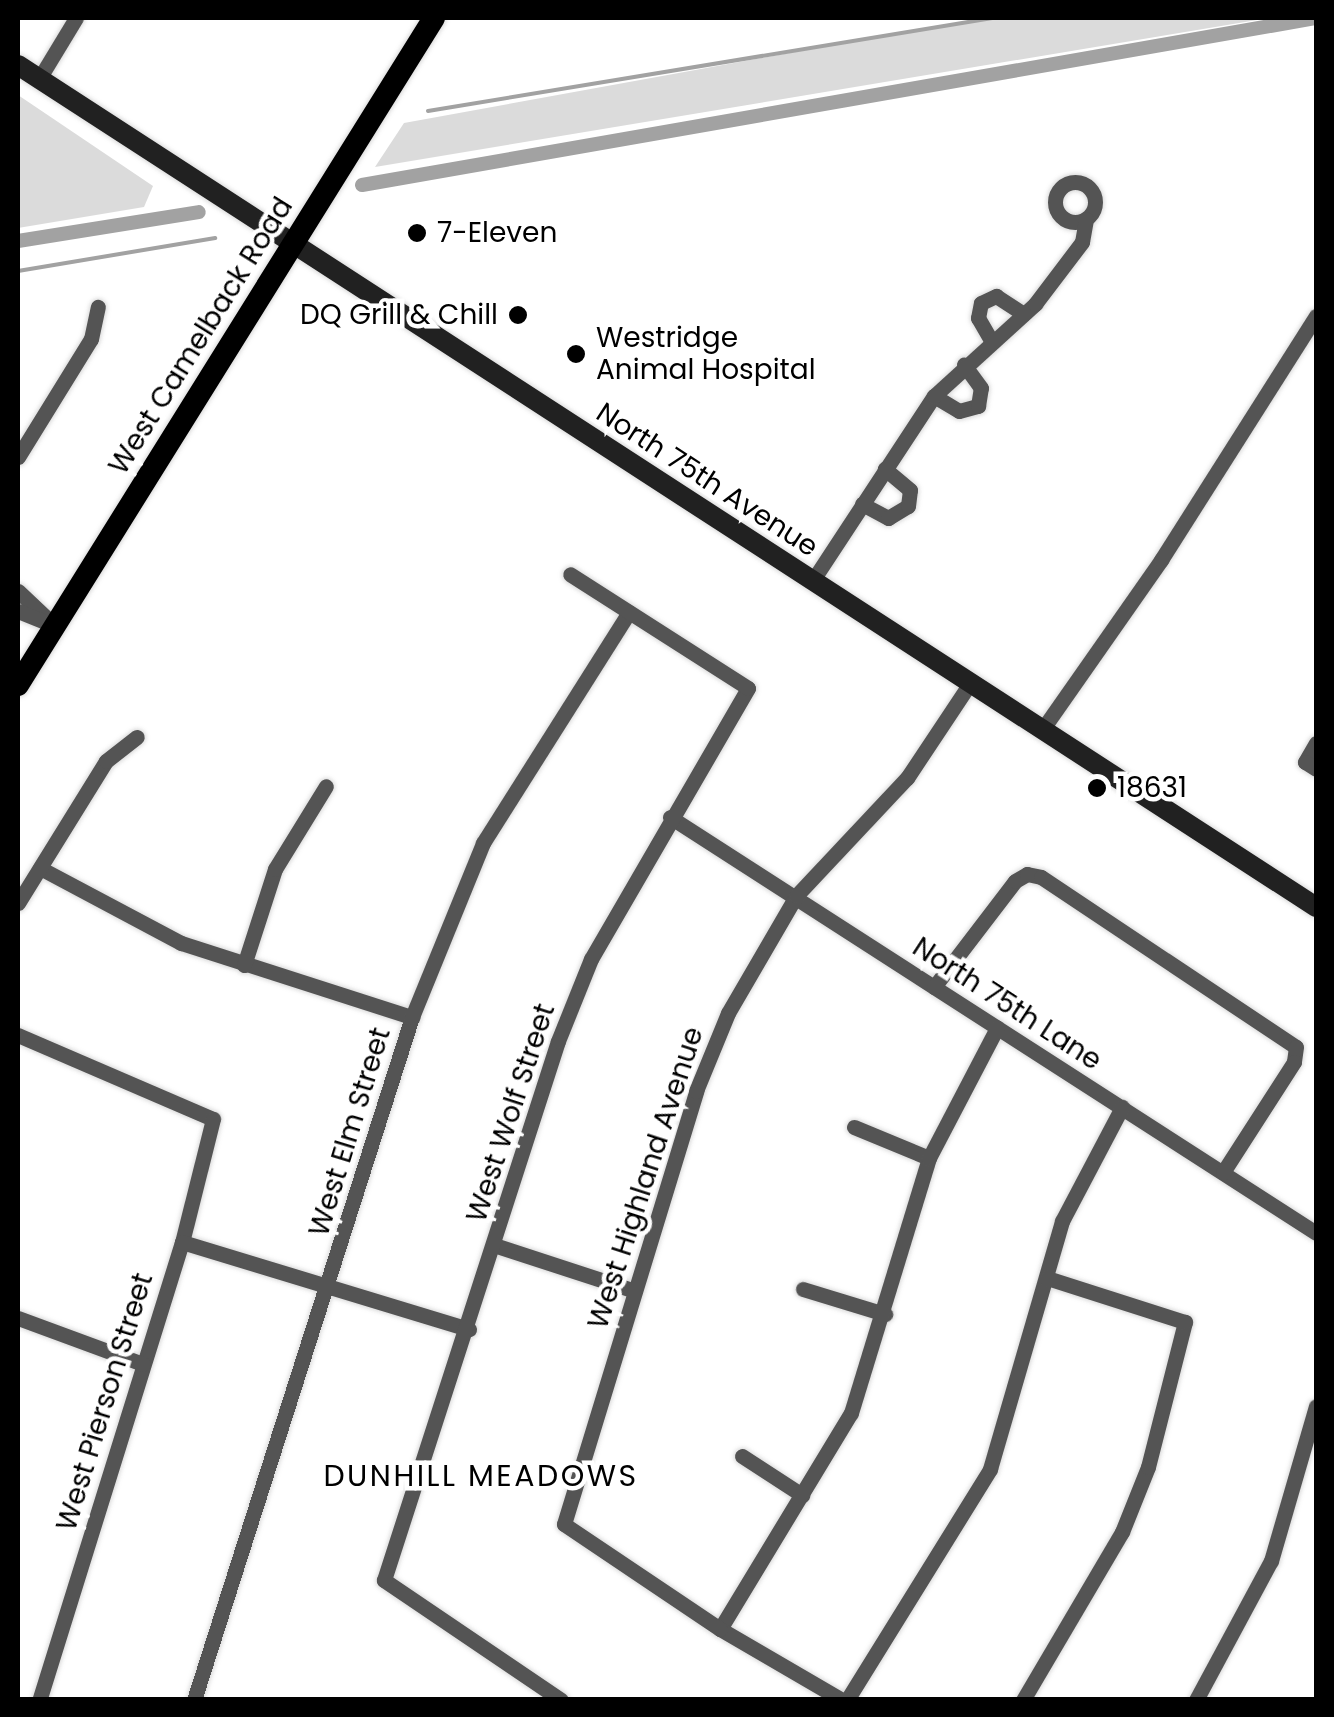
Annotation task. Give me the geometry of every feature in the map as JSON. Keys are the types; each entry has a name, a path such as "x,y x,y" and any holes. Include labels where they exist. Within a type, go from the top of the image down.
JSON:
{"main road":[{"name":"West Camelback Road","path":"18,685 434,18"},
{"name":"North 75th Avenue","path":"18,65 1316,907"}],"street":[{"path":"39,78 76,18"},
{"path":"813,580 934,396 1024,314 1082,242 1086,219"},
{"path":"992,342 978,318 981,303 996,296 1024,314"},
{"path":"18,457 92,339 98,307"},
{"path":"1042,730 1162,560 1316,316"},
{"path":"934,396 959,411 978,406 981,388 964,365"},
{"path":"862,504 888,518 905,512 910,490 884,469"},
{"path":"570,574 629,612"},
{"path":"18,591 55,626"},
{"path":"18,611 55,626"},
{"name":"West Wolf Street","path":"562,1700 384,1580 590,959 748,688 629,612"},
{"name":"West Elm Street","path":"194,1700 412,1016 483,844 629,612"},
{"name":"West Highland Avenue","path":"720,1629 564,1524 713,1046 796,896 907,778 970,682"},
{"path":"18,903 106,761 137,737"},
{"path":"1311,765 1316,743"},
{"path":"244,965 274,869 326,786"},
{"name":"North 75th Lane","path":"670,818 1316,1233"},
{"path":"40,868 105,908 244,965 412,1016"},
{"path":"934,988 1027,874 1296,1047 1294,1062 1223,1172"},
{"path":"997,1028 929,1158 886,1314 852,1413 720,1629 845,1700 990,1469 1062,1221 1122,1107"},
{"name":"West Pierson Street","path":"18,1035 214,1118 182,1242 39,1700"},
{"path":"854,1127 929,1158"},
{"path":"182,1242 470,1330"},
{"path":"494,1246 636,1291"},
{"path":"1023,1700 1122,1532 1148,1467 1185,1322 1047,1278"},
{"path":"803,1289 886,1314"},
{"path":"18,1318 143,1364"},
{"path":"1196,1700 1271,1561 1316,1406"},
{"path":"742,1456 802,1495"}],"shaded area":[{"path":"982,18 1269,18 375,167 404,123"},
{"path":"18,95 153,186 144,207 18,228"}],"waterway":[{"path":"428,111 992,18"},
{"path":"362,185 1316,18"},
{"path":"18,241 199,212"},
{"path":"18,271 215,238"}],"place":[{"name":"7-Eleven","path":"417,233"},
{"name":"DQ Grill & Chill","path":"518,315"},
{"name":"Westridge Animal Hospital","path":"576,354"},
{"name":"18631","path":"1097,788"}],"district":[{"name":"DUNHILL MEADOWS","path":"481,1476"}]}
